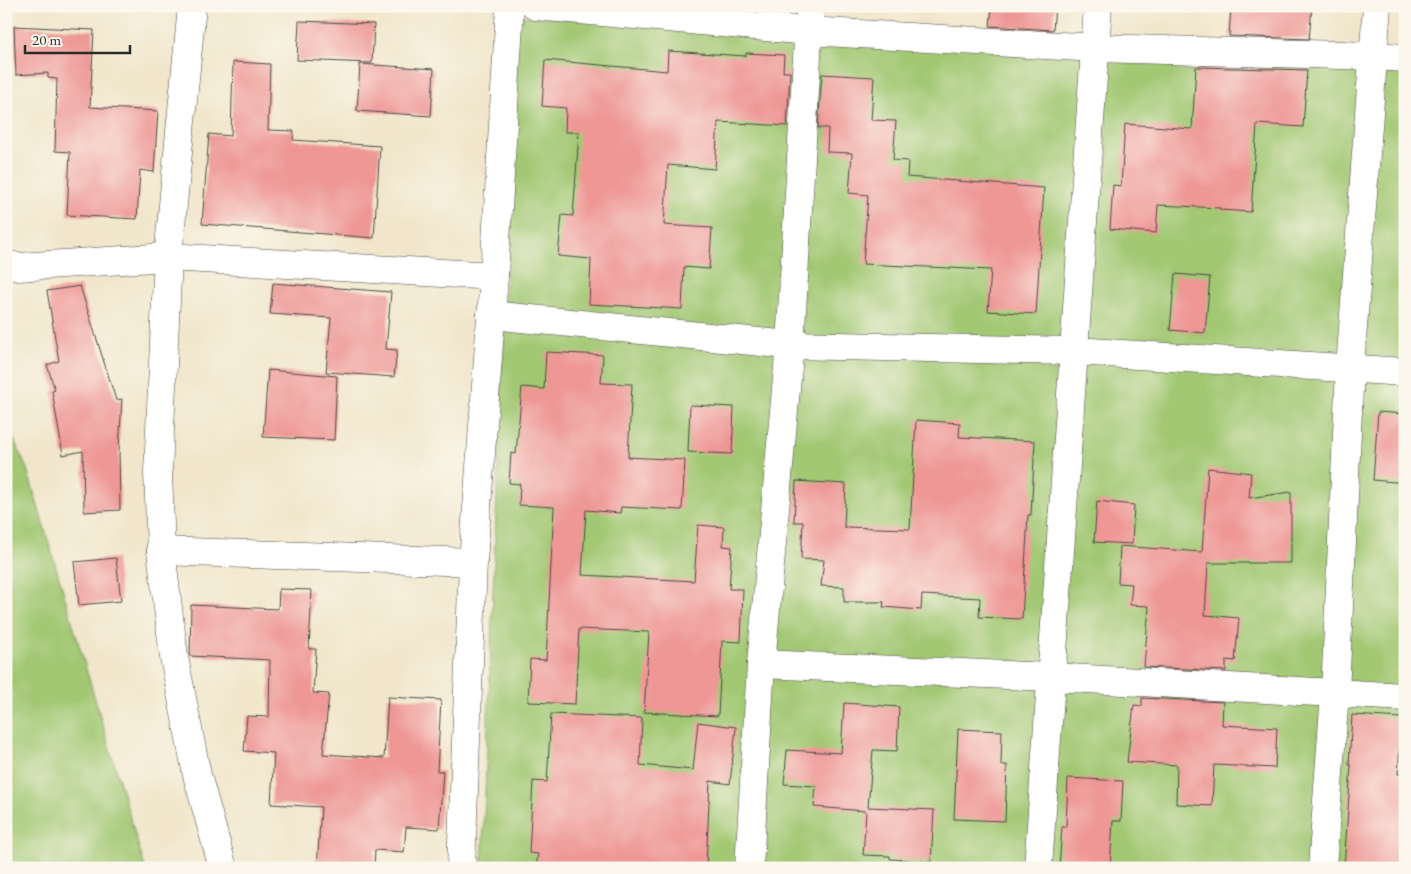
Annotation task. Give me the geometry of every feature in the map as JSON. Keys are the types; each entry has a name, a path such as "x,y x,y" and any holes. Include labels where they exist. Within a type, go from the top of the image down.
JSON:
{"street":[{"path":"192,6 168,257 158,472 161,551 174,657 197,775 223,868"},
{"path":"461,868 473,562 494,276 510,6"},
{"path":"536,6 809,19 1096,48 1405,58"},
{"path":"1038,868 1098,6"},
{"path":"1322,868 1335,693 1350,368 1377,6"},
{"path":"749,868 761,664 790,345 809,19"},
{"path":"6,264 18,267 168,257 494,276"},
{"path":"491,315 790,345 1075,351 1405,372"},
{"path":"161,551 473,562"},
{"path":"761,664 1051,677 1405,697"}],"green space":[{"path":"516,16 1405,58 1405,868 482,868"},
{"path":"6,422 27,469 145,868 6,868"}],"building":[{"path":"992,6 1055,6 1053,30 990,26"},
{"path":"1231,6 1312,6 1309,39 1229,36"},
{"path":"299,21 374,24 372,63 297,60"},
{"path":"14,26 94,30 90,107 158,111 154,172 140,170 137,219 67,215 70,152 55,151 57,79 48,78 48,73 16,75"},
{"path":"668,51 746,56 746,53 784,55 783,72 790,72 787,126 718,122 715,169 668,165 664,225 712,228 709,269 684,267 682,309 589,304 591,259 558,256 562,215 573,216 579,132 565,132 566,108 542,106 545,60 667,71"},
{"path":"233,62 270,64 268,130 294,131 293,140 380,146 374,238 202,224 209,134 231,136"},
{"path":"360,64 434,69 431,116 357,111"},
{"path":"1196,67 1307,70 1303,127 1257,124 1251,212 1220,210 1220,208 1158,205 1156,233 1110,229 1113,185 1121,186 1125,124 1192,129"},
{"path":"822,74 874,77 871,120 896,121 893,160 908,161 907,177 1044,188 1036,314 988,311 991,270 863,264 868,195 849,193 852,153 827,152 828,128 818,128"},
{"path":"1175,274 1210,277 1205,333 1170,330"},
{"path":"273,283 391,292 386,349 397,350 394,377 326,372 331,318 270,314"},
{"path":"80,286 116,400 122,399 119,449 120,510 84,512 83,451 63,455 52,391 55,390 47,365 59,361 47,291"},
{"path":"546,352 603,355 601,383 632,384 628,457 685,460 682,510 621,507 620,513 586,510 582,575 694,581 698,525 724,527 723,546 732,547 729,589 743,589 741,642 722,641 718,716 644,712 649,632 579,629 575,704 528,702 530,659 546,660 554,507 519,505 520,484 509,483 511,453 516,454 522,387 544,389"},
{"path":"268,370 337,376 334,440 263,437"},
{"path":"690,405 734,407 732,454 688,452"},
{"path":"1378,412 1405,414 1405,483 1373,480"},
{"path":"916,420 960,423 959,437 1035,441 1031,515 1028,515 1022,619 979,617 980,598 922,595 921,610 883,607 884,602 844,602 844,587 821,586 824,560 801,559 803,522 794,522 796,481 846,484 844,527 910,529"},
{"path":"1208,468 1251,473 1249,498 1291,492 1291,563 1208,563 1205,615 1239,618 1235,661 1226,660 1226,671 1144,667 1149,606 1130,605 1132,584 1118,583 1120,546 1202,552"},
{"path":"1097,501 1134,505 1132,544 1094,542"},
{"path":"116,558 121,601 79,605 74,562"},
{"path":"279,589 312,590 309,649 316,649 313,693 329,694 323,754 384,758 388,697 441,700 437,771 443,771 439,829 406,827 404,852 375,850 374,868 317,868 321,807 271,804 274,753 244,751 247,716 269,717 270,660 190,656 191,605 278,609"},
{"path":"1142,698 1223,702 1222,725 1277,728 1275,768 1214,765 1212,806 1176,804 1177,765 1127,762 1134,705 1142,706"},
{"path":"844,703 899,707 897,751 873,750 868,807 934,810 931,862 890,859 890,856 863,855 866,811 814,807 816,786 784,784 787,750 841,753"},
{"path":"551,714 642,718 640,765 693,770 698,722 736,727 730,784 710,781 706,868 536,868 538,854 529,853 533,781 547,782"},
{"path":"1352,715 1402,718 1398,774 1405,774 1405,868 1344,868 1351,765 1349,765"},
{"path":"958,729 1002,731 1001,765 1007,765 1005,821 954,819"},
{"path":"1068,778 1123,781 1121,821 1113,821 1110,868 1059,868 1062,827 1066,827"}]}
